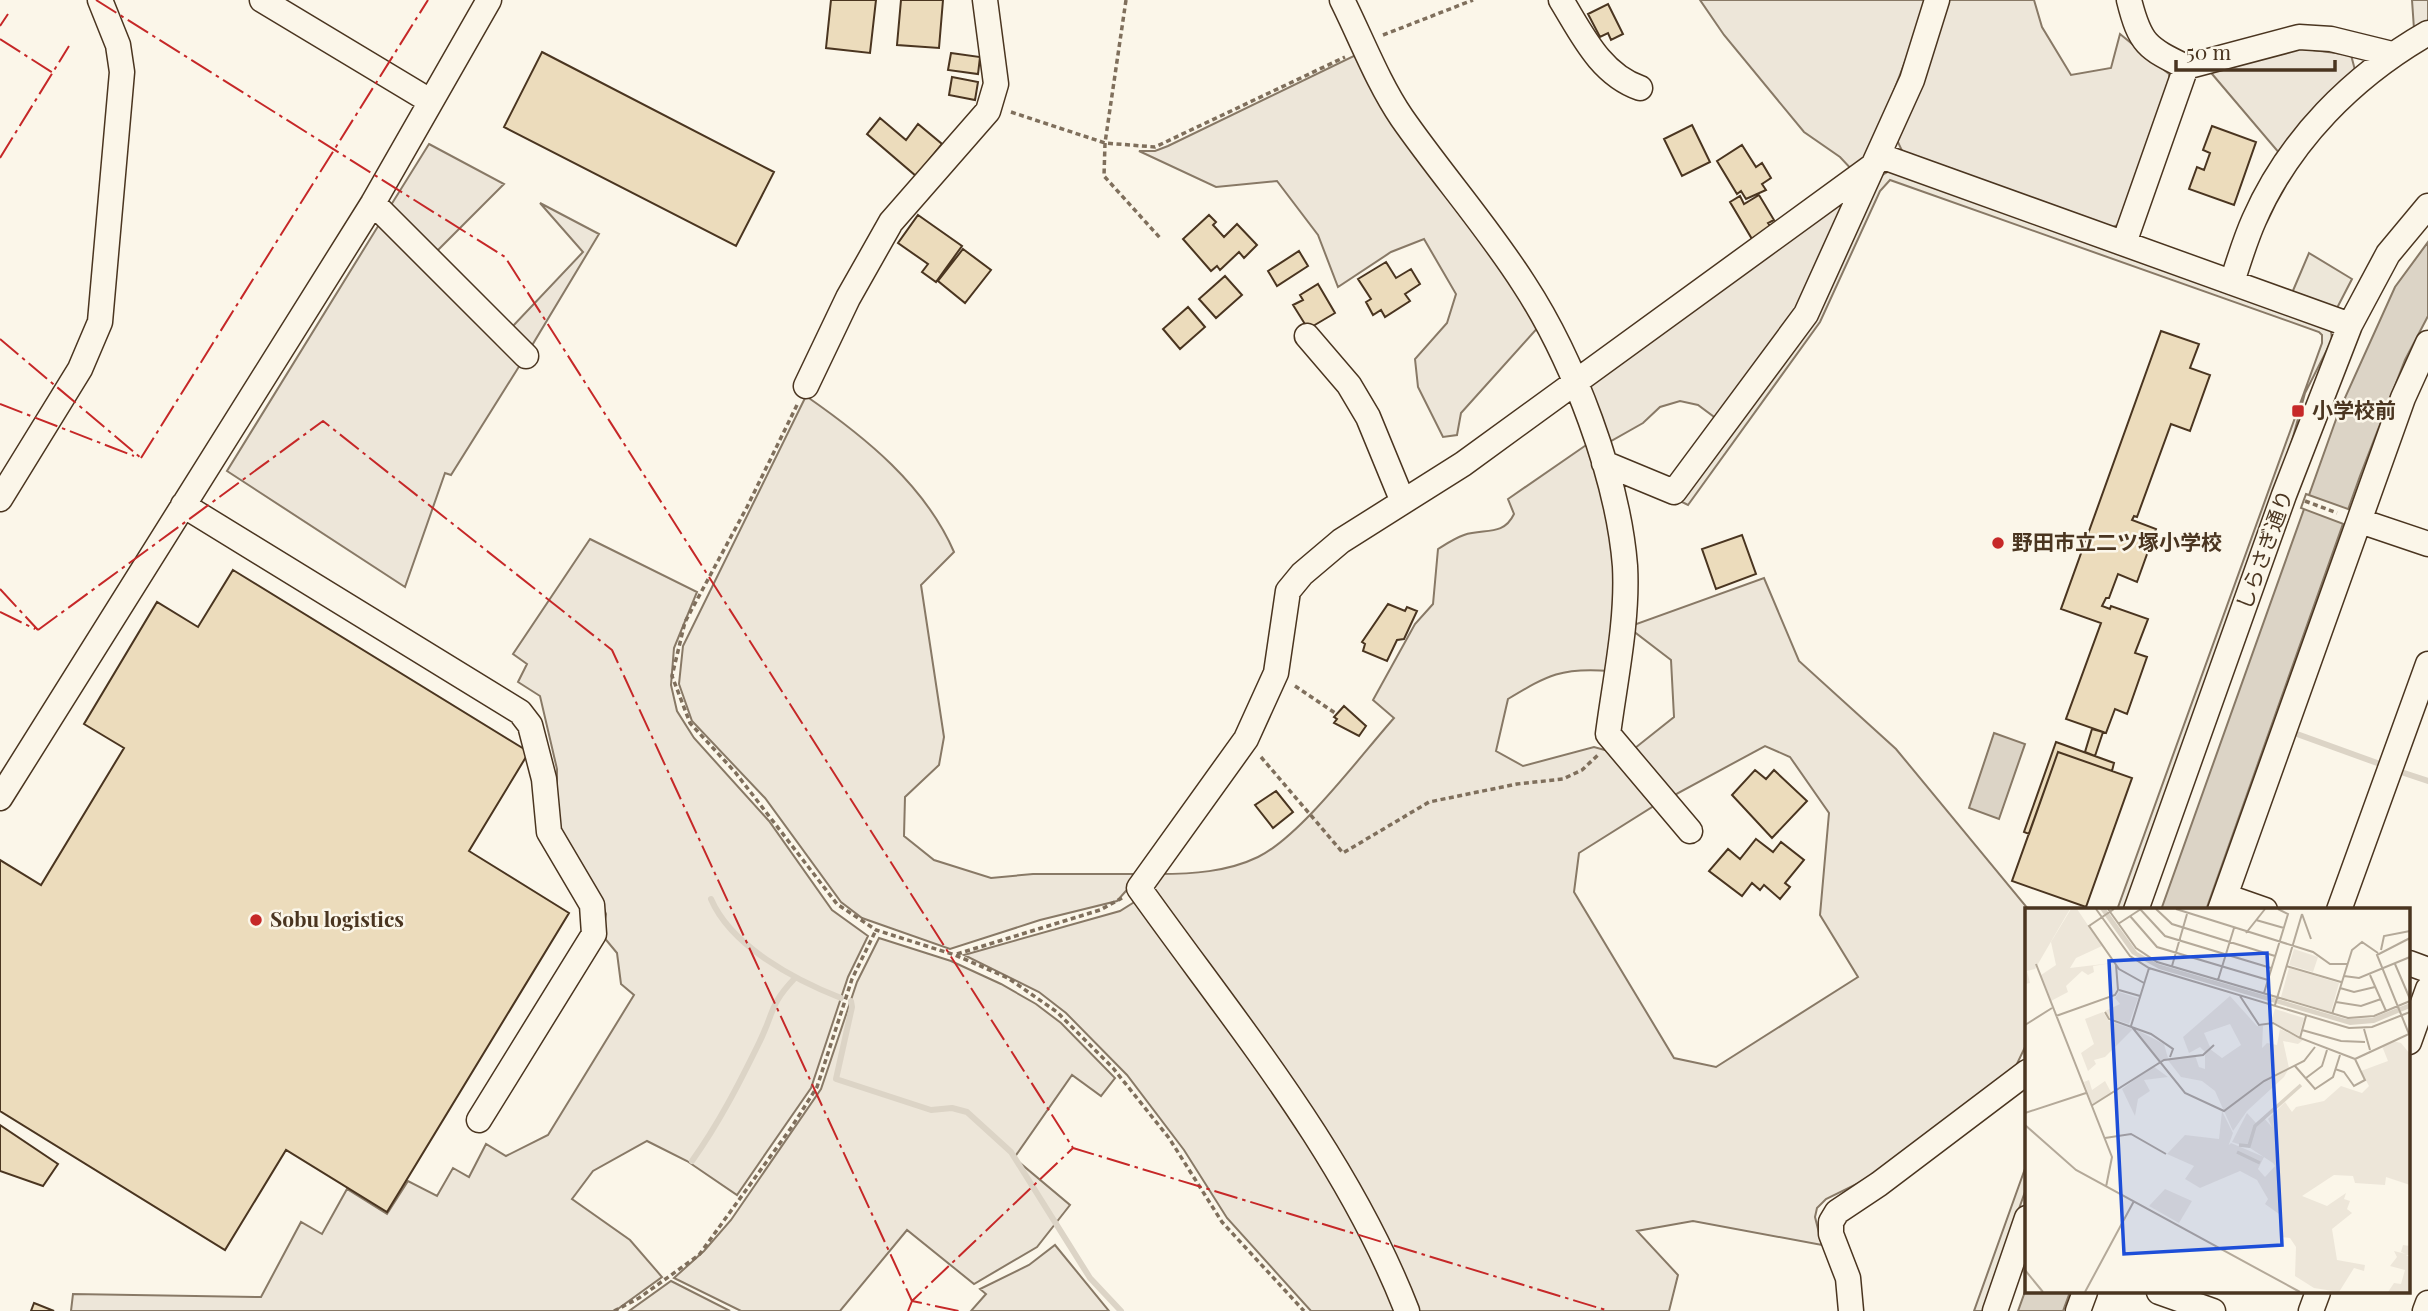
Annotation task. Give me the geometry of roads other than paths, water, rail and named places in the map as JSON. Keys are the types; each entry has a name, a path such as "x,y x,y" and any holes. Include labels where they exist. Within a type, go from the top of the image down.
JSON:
{"street":[{"path":"0,499 80,369 100,322 122,72 118,45 100,0"},
{"path":"262,0 430,101"},
{"path":"0,798 373,203 489,0"},
{"path":"806,386 848,298 891,222 988,111 996,84 985,0"},
{"path":"1342,0 1400,116 1525,284 1546,322 1573,382 1604,463 1620,530 1625,567 1625,593 1608,734 1690,831"},
{"path":"1561,0 1592,50 1605,65 1627,83 1640,88"},
{"path":"1604,463 1674,492 1806,314 1912,80 1937,0"},
{"path":"2129,0 2142,39 2156,52 2186,67 2298,37 2331,39 2392,54"},
{"path":"2232,282 2254,220 2280,173 2309,131 2357,81 2392,54 2428,33"},
{"path":"2124,243 2186,67"},
{"path":"1876,160 2124,243 2350,325"},
{"path":"1407,1311 1391,1271 1321,1144 1260,1050 1139,888 1246,739 1276,673 1288,591 1302,574 1341,541 1463,464 1876,160"},
{"path":"373,203 526,356"},
{"name":"しらさぎ通り","path":"2137,908 2284,495 2350,325 2388,254 2428,206"},
{"path":"1307,336 1349,385 1368,417 1403,502"},
{"path":"2252,908 2223,903 2354,519 2428,343"},
{"path":"183,505 520,712 530,724 544,779 549,832 592,905 594,934 479,1121"},
{"path":"2354,519 2428,544"},
{"path":"2340,908 2428,664"},
{"path":"2410,963 2428,970"},
{"path":"2410,1039 2428,989"},
{"path":"1851,1311 1848,1278 1831,1234 1831,1222 1837,1212 1890,1176 2025,1074"},
{"path":"1995,1311 2025,1224"},
{"path":"2078,1311 2084,1294"},
{"path":"2167,1294 2205,1303"},
{"path":"2311,1311 2317,1294"},
{"path":"2425,1311 2428,1303"}],"waterway":[{"path":"2297,734 2380,764"},
{"path":"2398,771 2428,781"},
{"path":"711,899 733,932 766,959 804,982 841,998"},
{"path":"692,1161 736,1088 776,1003 795,978"},
{"path":"851,1001 852,1007 836,1079 931,1110 952,1108 967,1112 1011,1152 1090,1278 1121,1311"}],"place":[{"name":"小学校前","path":"2298,411"},
{"name":"野田市立二ツ塚小学校","path":"1998,543"},
{"name":"Sobu logistics","path":"256,920"}]}
